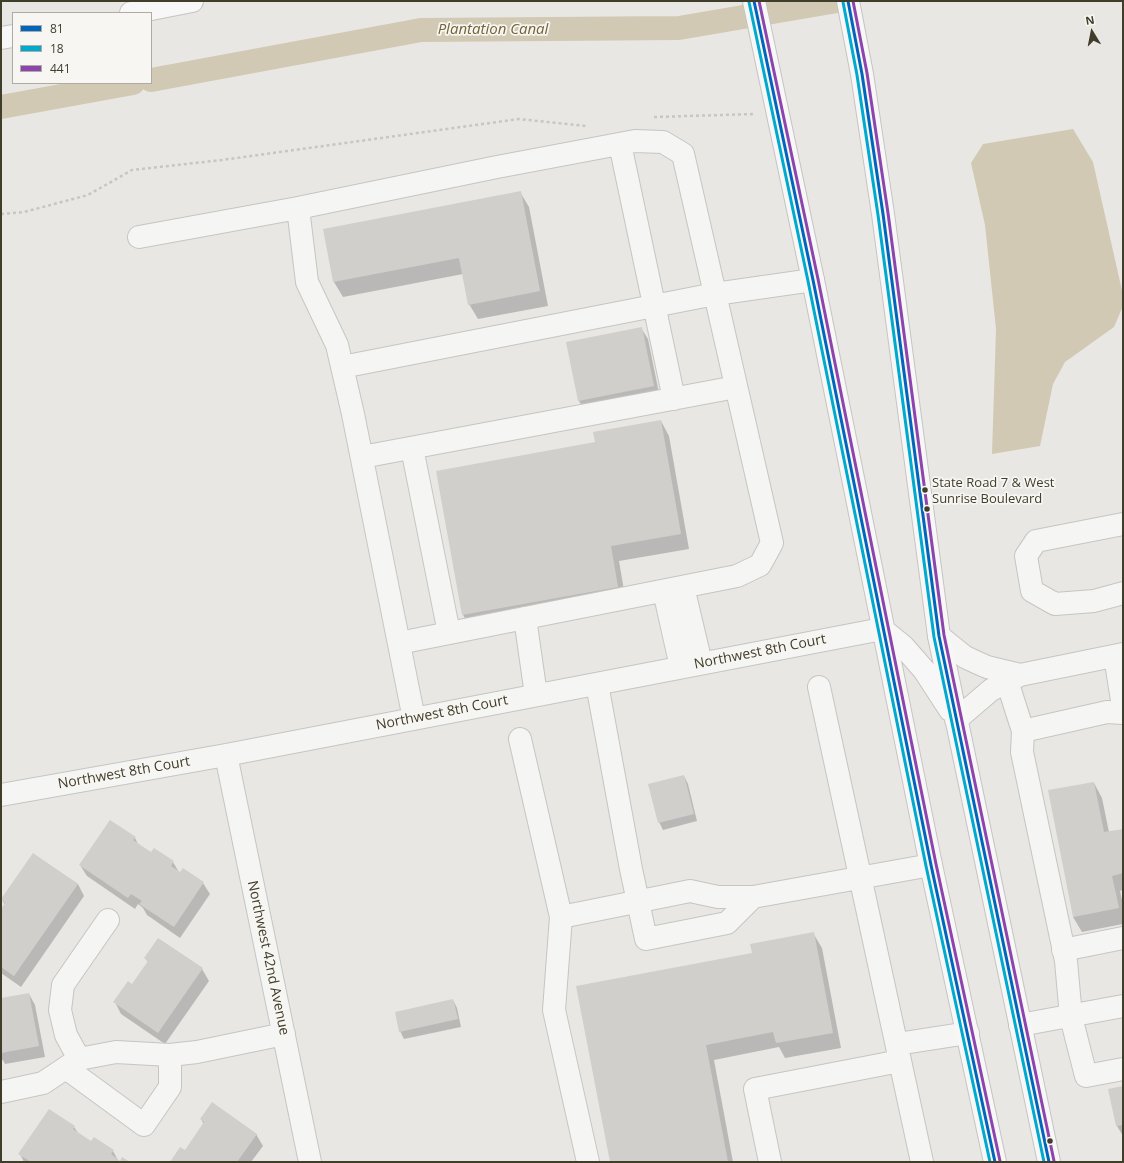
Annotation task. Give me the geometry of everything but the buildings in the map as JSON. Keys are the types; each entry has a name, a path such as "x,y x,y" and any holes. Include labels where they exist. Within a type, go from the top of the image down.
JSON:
{"main road":[{"path":"136,12 192,1"},
{"path":"754,1 813,280 882,629 995,1162"},
{"path":"848,1 862,74 883,214 940,636 956,720 1049,1162"},
{"path":"1,38 12,36"},
{"path":"882,629 903,646 924,670 956,720"}],"street":[{"path":"139,237 298,208 497,167 635,141 663,142 683,154 772,543 760,565 737,576 399,643"},
{"path":"620,144 674,399"},
{"path":"298,208 307,282 337,345 342,367 362,457 414,719"},
{"path":"342,367 715,294 813,280"},
{"path":"362,457 736,387"},
{"path":"412,448 449,633"},
{"path":"1123,524 1036,541 1026,556 1032,591 1055,604 1094,601 1123,593"},
{"path":"673,589 691,665"},
{"path":"525,618 536,695"},
{"name":"Northwest 8th Court","path":"1,794 226,755 882,629"},
{"path":"940,636 966,657 1013,678"},
{"path":"956,720 991,690 1013,678 1119,655 1123,707"},
{"path":"1013,678 1023,731 1022,752 1063,950 1071,1017 1086,1076 1123,1069"},
{"path":"597,684 631,869 639,900 646,939 727,923 753,897"},
{"path":"819,687 922,1162"},
{"path":"1023,731 1107,712 1123,713"},
{"path":"520,739 561,917 554,1010 588,1162"},
{"name":"Northwest 42nd Avenue","path":"226,755 310,1162"},
{"path":"561,917 639,900 690,891 718,897 753,897 931,865"},
{"path":"108,920 63,985 60,1010 72,1063 144,1125 170,1087 170,1055"},
{"path":"1063,950 1123,938"},
{"path":"1020,1026 1123,1006"},
{"path":"770,1162 755,1089 968,1033"},
{"path":"1,1092 43,1083 72,1063 116,1052 170,1055 197,1052 284,1034"}],"path":[{"path":"653,117 778,114"},
{"path":"1,214 24,212 88,195 132,170 230,159 519,119 587,126"}],"shaded area":[{"path":"1073,129 1093,162 1123,295 1123,306 1114,327 1065,362 1053,384 1040,446 992,454 996,329 985,225 971,163 983,144"}],"waterway":[{"name":"Plantation Canal","path":"152,80 421,30 679,28 837,1"},
{"name":"Plantation Canal","path":"1,107 128,84"}],"transit line":[{"name":"81","path":"754,1 813,280 931,865 995,1162"},
{"name":"441","path":"759,1 818,279 936,864 1000,1161"},
{"name":"81","path":"848,1 862,74 883,214 939,636 1049,1162"},
{"name":"441","path":"853,1 867,73 888,213 944,635 1054,1161"},
{"name":"18","path":"749,2 808,281 926,866 990,1162"},
{"name":"18","path":"843,2 857,75 878,215 934,637 1044,1162"}],"place":[{"name":"State Road 7 & West Sunrise Boulevard","path":"925,490"}]}
